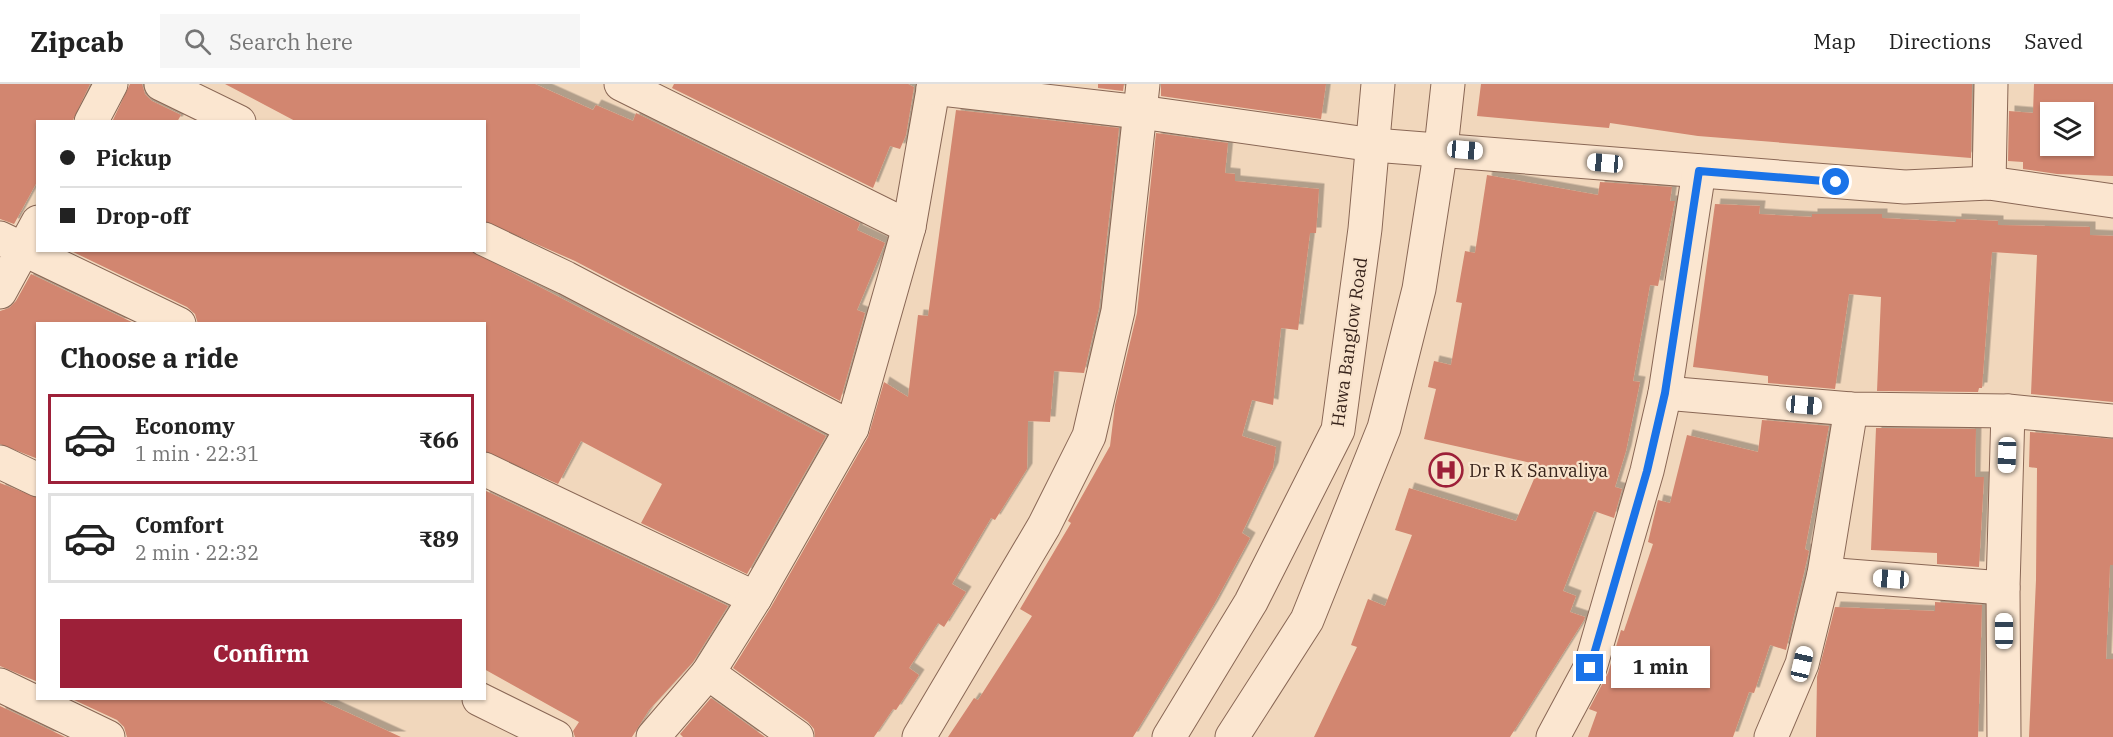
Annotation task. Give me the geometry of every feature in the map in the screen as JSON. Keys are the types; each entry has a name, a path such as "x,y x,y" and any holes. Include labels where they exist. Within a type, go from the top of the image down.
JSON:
{"street":[{"path":"92,120 111,84"},
{"path":"161,84 235,120"},
{"path":"621,84 909,227"},
{"name":"Hawa Banglow Road","path":"1169,737 1251,602 1338,430 1374,145 1378,84"},
{"path":"1232,737 1307,620 1384,428 1419,289 1441,148 1448,84"},
{"path":"1989,183 1991,84"},
{"path":"654,737 708,673 755,598 852,428 909,227 933,86 1141,98 1374,145 1441,148 1905,187 1989,183 2113,201"},
{"path":"919,737 1044,526 1089,436 1118,311 1141,98"},
{"path":"1552,737 1590,668 1647,471 1665,393 1699,171"},
{"path":"0,292 11,244 36,224"},
{"path":"486,240 566,278 852,428"},
{"path":"11,244 174,322"},
{"path":"1665,393 1851,409 2008,411 2113,421"},
{"path":"1772,737 1802,664 1824,574 1851,409"},
{"path":"2004,737 2003,588 2008,411"},
{"path":"0,462 36,479"},
{"path":"486,470 755,598"},
{"path":"1824,574 2003,588"},
{"path":"708,673 797,737"},
{"path":"0,684 108,737"},
{"path":"481,700 556,737"}],"building":[{"path":"0,84 90,84 73,120 36,120 36,184 14,224 0,219"},
{"path":"130,84 142,84 145,94 152,101 181,115 178,120 113,120"},
{"path":"225,84 535,84 593,110 596,105 633,121 636,113 860,223 857,230 885,243 857,310 865,313 840,401 575,261 486,222 486,120 293,120"},
{"path":"674,84 908,84 914,87 906,135 900,149 890,146 873,188 672,88"},
{"path":"1098,84 1124,84 1123,91 1098,88"},
{"path":"1161,84 1326,84 1321,119 1161,96"},
{"path":"1481,84 1972,84 1971,158 1698,136 1610,123 1609,128 1477,116"},
{"path":"2034,84 2113,84 2113,176 2057,174 2023,169 2023,162 2008,161 2009,111 2033,113"},
{"path":"956,110 1119,128 1099,308 1084,373 1054,371 1050,422 1028,421 1027,469 995,520 991,518 952,584 966,592 944,627 938,623 909,668 919,675 896,710 893,709 874,737 815,737 814,729 808,722 733,668 771,607 868,437 884,382 908,397 918,315 928,316"},
{"path":"1156,133 1228,143 1225,173 1235,174 1235,181 1319,189 1316,233 1310,233 1298,330 1281,328 1273,405 1252,400 1242,436 1276,447 1273,468 1242,533 1250,538 1213,606 1133,737 948,737 974,698 978,700 1032,616 1020,609 1071,523 1068,521 1110,446 1115,405 1137,313"},
{"path":"1487,175 1598,195 1600,182 1672,187 1670,201 1675,201 1658,286 1650,285 1633,381 1640,382 1626,451 1615,487 1622,489 1614,518 1594,511 1563,591 1576,596 1570,612 1585,617 1510,737 1314,737 1357,647 1351,645 1368,599 1385,606 1412,535 1395,530 1409,488 1516,521 1540,465 1424,439 1436,389 1428,387 1434,361 1451,365 1462,303 1456,302 1465,251 1475,253"},
{"path":"1715,204 1760,206 1759,214 1812,217 1812,214 1882,214 1882,218 1956,222 1956,219 1998,221 1998,225 2090,227 2090,235 2113,236 2113,402 2031,394 2037,255 1992,252 1982,388 1979,388 1978,392 1877,391 1881,297 1849,294 1835,389 1768,383 1768,376 1693,367"},
{"path":"73,252 473,252 826,436 747,574 641,523 662,484 581,441 558,484 486,452 486,322 197,322 195,314 187,307"},
{"path":"31,274 132,322 36,322 36,458 0,444 0,311 9,308 16,301"},
{"path":"1762,420 1829,426 1805,549 1809,551 1786,650 1770,645 1754,693 1749,692 1733,737 1588,737 1597,712 1589,709 1608,673 1621,630 1624,631 1653,544 1648,542 1658,500 1670,503 1687,435 1758,452"},
{"path":"1876,428 1976,429 1975,477 1984,477 1979,567 1937,564 1937,553 1871,550"},
{"path":"2030,432 2113,439 2113,565 2110,565 2106,659 2113,659 2113,737 2029,737 2036,580 2037,468 2029,467"},
{"path":"0,483 36,497 36,681 0,666"},
{"path":"486,491 728,606 693,662 649,710 632,737 575,737 573,731 579,722 486,670"},
{"path":"1935,602 1982,605 1978,737 1816,737 1817,677 1835,607 1935,611"},
{"path":"711,698 765,737 683,737 680,734"},
{"path":"74,700 320,700 401,737 127,737 124,727 117,720"},
{"path":"0,706 65,737 0,737"}],"place":[{"name":"Dr R K Sanvaliya","path":"1446,470"}],"route":[{"path":"1590,668 1647,471 1665,393 1699,171 1836,182"}]}
